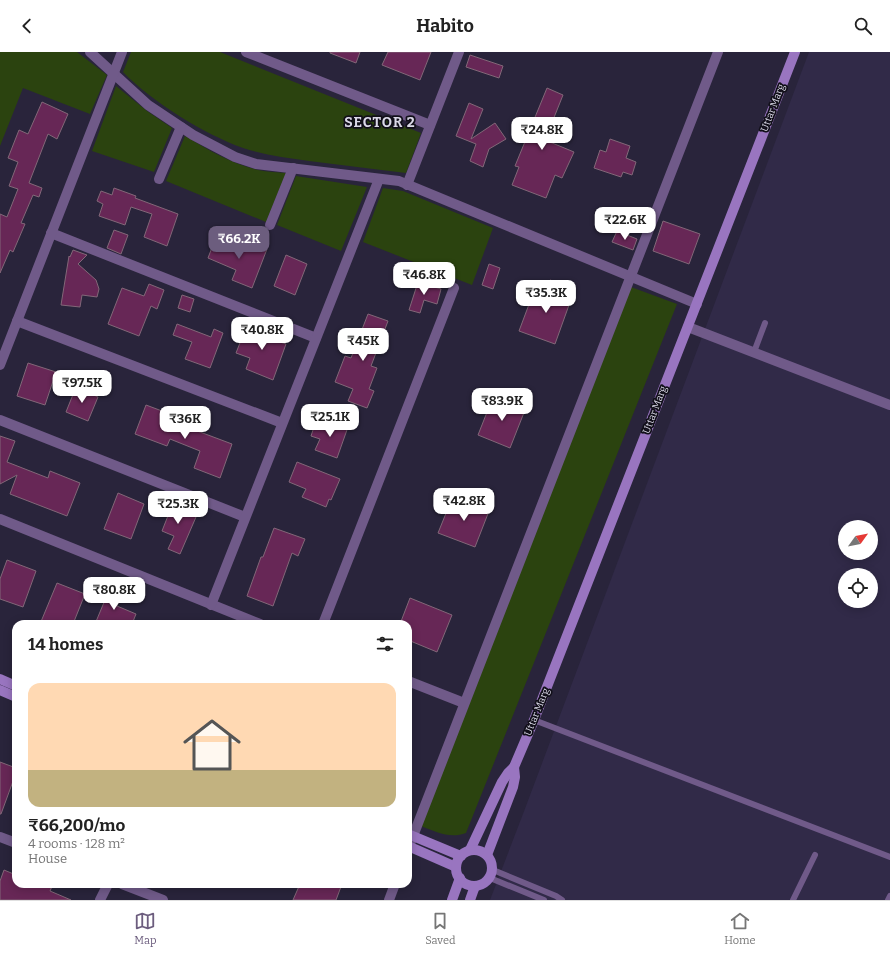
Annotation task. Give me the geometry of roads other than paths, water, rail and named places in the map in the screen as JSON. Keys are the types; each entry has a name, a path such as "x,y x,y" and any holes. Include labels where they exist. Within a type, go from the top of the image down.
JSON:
{"main road":[{"name":"Uttar Marg","path":"470,850 502,782 514,767 534,720 795,52"},
{"path":"0,680 12,684"},
{"path":"0,690 12,694"},
{"name":"Uttar Marg","path":"487,855 513,787 515,777 514,767"},
{"path":"412,836 461,856"},
{"path":"412,849 456,867"},
{"path":"470,850 482,851 490,860 491,874 481,885 469,885 460,878 456,867 461,856 470,850"},
{"path":"452,900 460,878"},
{"path":"470,900 475,886"}],"street":[{"path":"90,52 148,105 193,135 235,156 256,164 399,181 696,304"},
{"path":"0,365 122,52"},
{"path":"246,52 430,125"},
{"path":"407,184 459,52"},
{"path":"412,830 464,703 718,52"},
{"path":"159,180 181,127"},
{"path":"270,225 293,168"},
{"path":"211,605 379,179"},
{"path":"51,233 316,338"},
{"path":"325,620 454,288"},
{"path":"17,321 282,423"},
{"path":"688,327 890,405"},
{"path":"0,420 245,517"},
{"path":"0,519 250,620"},
{"path":"412,683 464,703"},
{"path":"0,837 12,842"},
{"path":"100,900 106,888"},
{"path":"132,888 163,900"},
{"path":"389,900 394,888"}],"lane":[{"path":"754,352 765,323"},
{"path":"534,720 890,856"},
{"path":"793,900 815,855"},
{"path":"491,874 544,900"},
{"path":"491,874 556,896 562,900"},
{"path":"888,900 890,896"}],"district":[{"name":"SECTOR 2","path":"380,122"}]}
